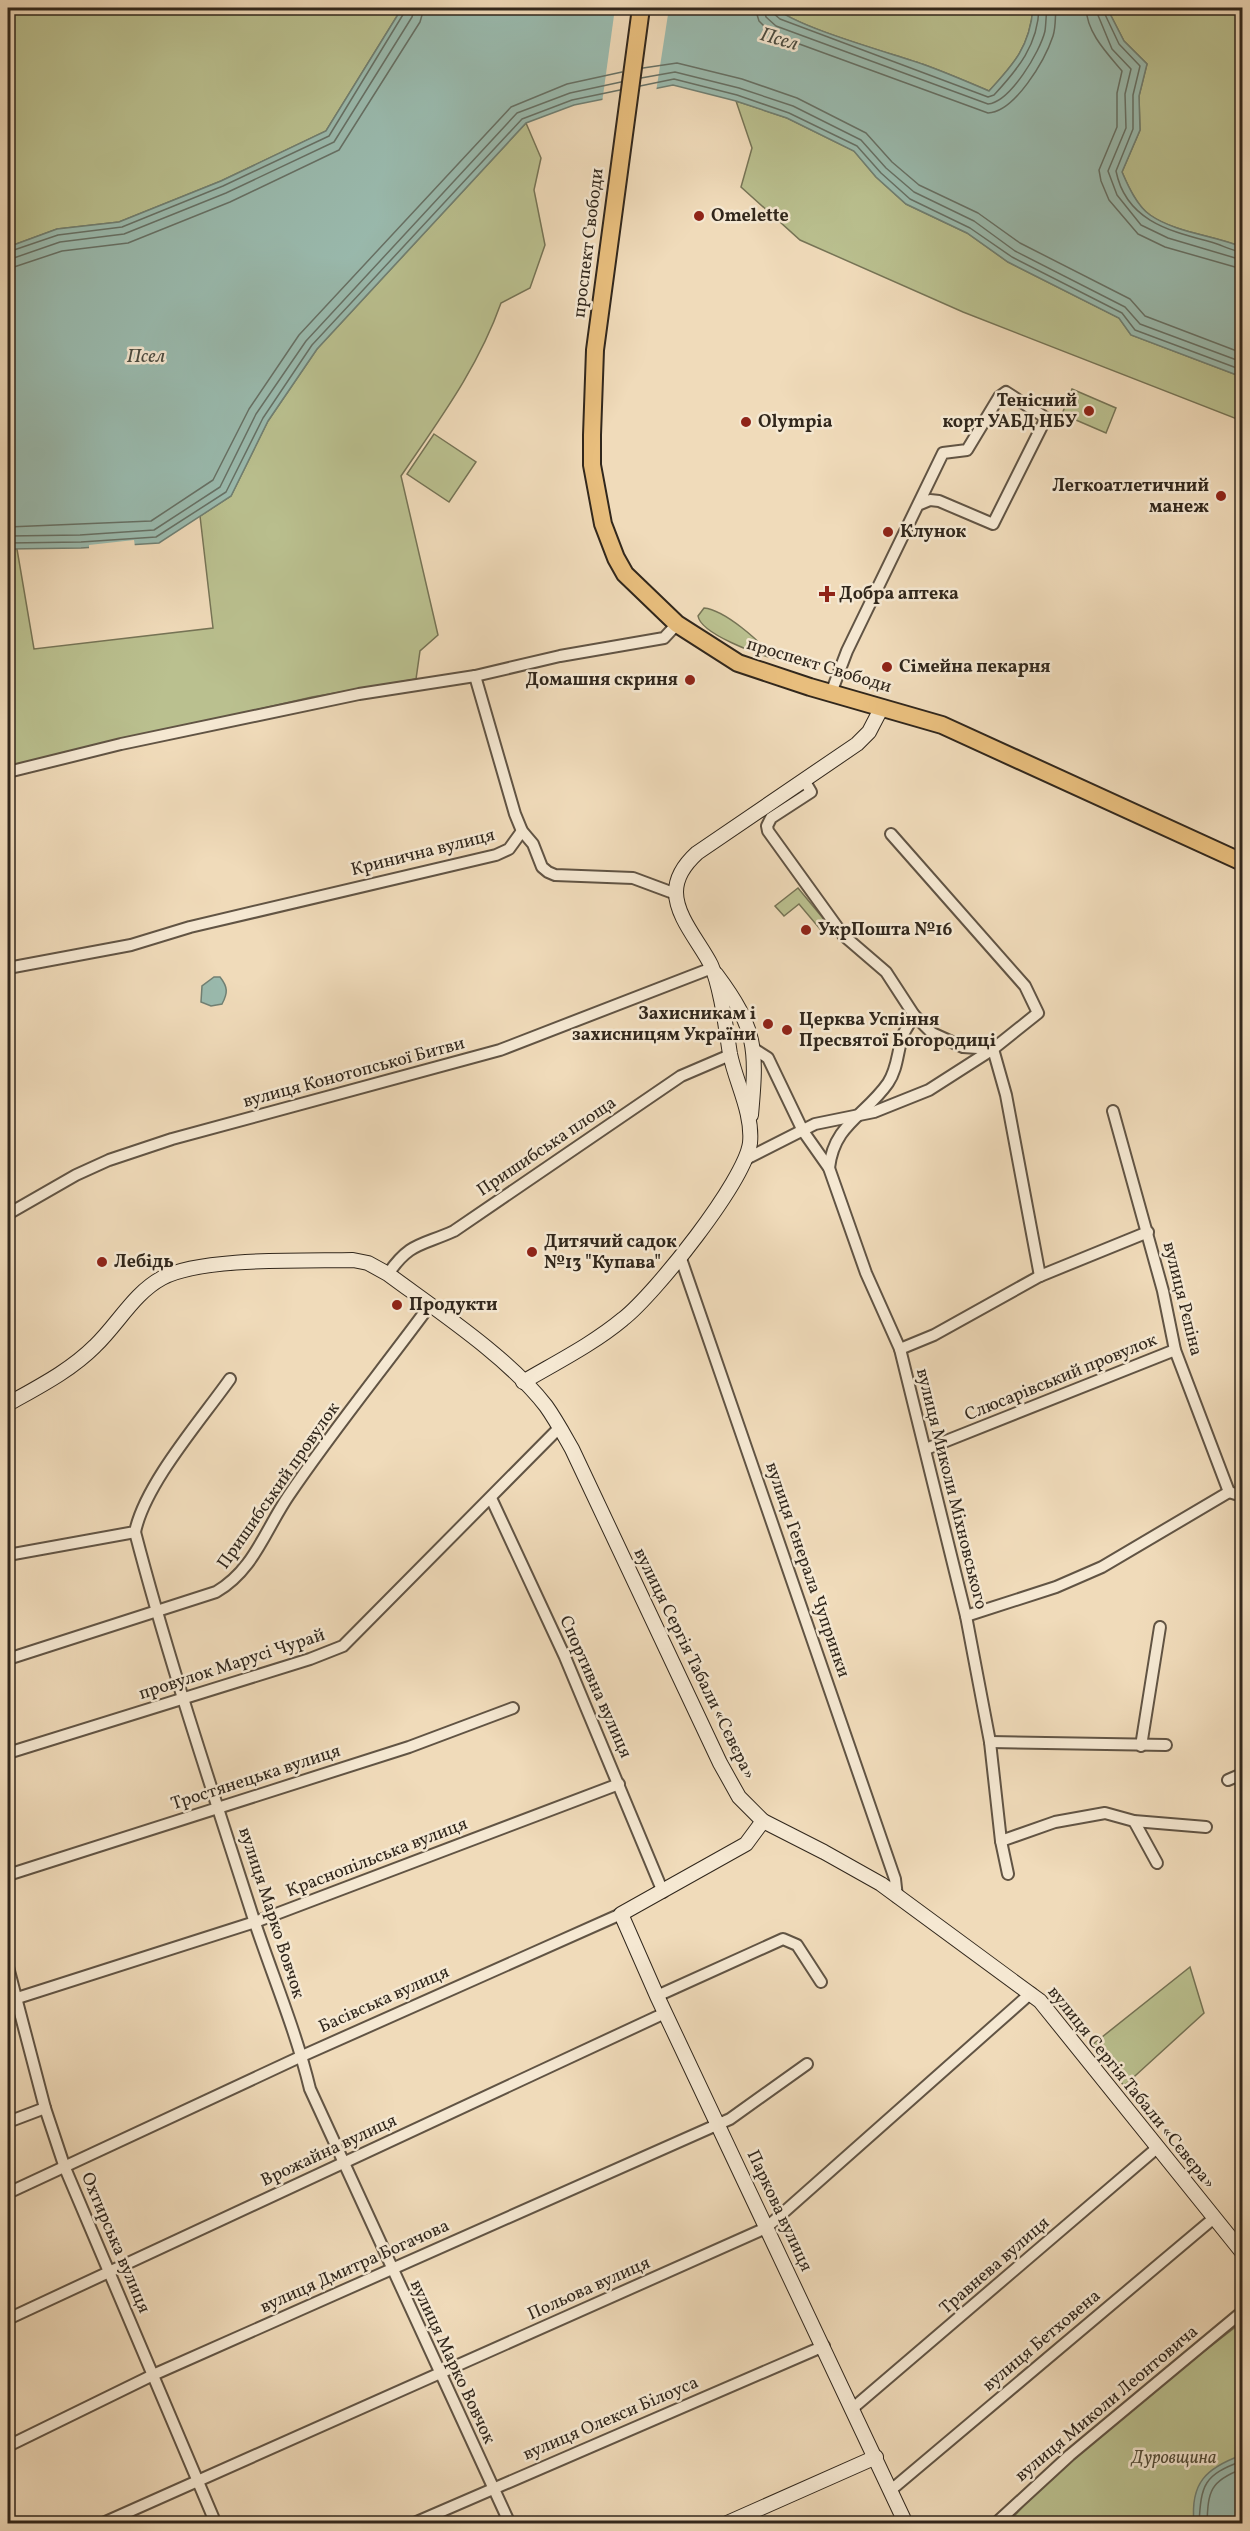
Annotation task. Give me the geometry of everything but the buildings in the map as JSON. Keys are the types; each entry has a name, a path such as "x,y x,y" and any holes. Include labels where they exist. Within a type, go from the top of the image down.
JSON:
{"main road":[{"name":"проспект Свободи","path":"641,8 619,158 595,350 592,465 603,524 616,558 640,591 677,624 738,663 831,693 927,719 1242,862"}],"street":[{"path":"831,693 847,651 885,569 943,453 967,450 999,397 1006,392 1046,418 993,524 939,501 930,500 918,506"},
{"path":"8,772 121,744 359,694 475,676 560,656 664,638 677,624"},
{"path":"475,676 522,831 533,844 542,867 555,875 633,878 676,894"},
{"path":"523,1382 587,1345 625,1317 680,1256 728,1192 746,1159 754,1049 744,1016 712,968 685,919 676,894 682,871 697,853 864,738 882,707"},
{"path":"804,780 811,792 771,818 767,826 768,831 843,934 886,972 914,1015 932,1033 963,1047 993,1050"},
{"name":"Кринична вулиця","path":"8,968 131,945 189,927 496,855 509,849 522,831"},
{"path":"746,1159 827,1121 856,1117 893,1106 929,1090 993,1050 1038,1013 1018,977 891,834"},
{"path":"712,968 730,1055 750,1123"},
{"name":"вулиця Конотопської Битви","path":"8,1214 76,1175 110,1160 172,1139 500,1050 712,968"},
{"path":"829,1168 831,1150 856,1117 888,1084 895,1070 903,1035 914,1015"},
{"name":"вулиця Миколи Міхновського","path":"754,1049 768,1058 803,1131 829,1168 866,1273 900,1349 966,1616 990,1742 1001,1841 1008,1874"},
{"path":"993,1050 1006,1095 1040,1276"},
{"name":"Пришибська площа","path":"388,1274 400,1256 413,1246 454,1231 681,1076 730,1055"},
{"name":"вулиця Рєпіна","path":"1113,1111 1148,1232 1176,1350 1229,1492"},
{"path":"900,1349 934,1335 1040,1276 1148,1232"},
{"name":"вулиця Генерала Чупринки","path":"680,1256 801,1600 895,1879 897,1897"},
{"name":"вулиця Сергія Табали «Сєвєра»","path":"8,1404 82,1358 140,1295 168,1275 205,1267 242,1263 353,1260 368,1263 388,1274 430,1305 523,1382 545,1405 560,1427 729,1782 745,1805 763,1821 855,1868 1031,1993 1051,2013 1242,2252"},
{"name":"Пришибський провулок","path":"8,1659 216,1592 232,1582 243,1572 288,1496 430,1305"},
{"name":"Слюсарівський провулок","path":"926,1449 1176,1350"},
{"path":"8,1555 135,1532 139,1512 150,1491 231,1379"},
{"name":"провулок Марусі Чурай","path":"8,1753 310,1659 343,1646 560,1427"},
{"path":"966,1616 1056,1587 1102,1567 1229,1492 1242,1496"},
{"name":"Спортивна вулиця","path":"491,1498 565,1657 663,1892"},
{"name":"вулиця Марко Вовчок","path":"135,1532 184,1699 255,1922 302,2056 310,2089 510,2523"},
{"path":"1141,1746 1160,1627"},
{"name":"Тростянецька вулиця","path":"8,1875 409,1747 513,1708"},
{"path":"990,1742 1166,1745"},
{"path":"1228,1780 1242,1774"},
{"name":"Краснопільська вулиця","path":"12,2000 255,1922 619,1784"},
{"path":"1001,1841 1055,1822 1105,1813 1134,1821 1206,1827"},
{"name":"Басівська вулиця","path":"8,2193 302,2056 621,1914 746,1844 763,1821"},
{"path":"1134,1821 1157,1863"},
{"name":"Паркова вулиця","path":"621,1914 657,1996 906,2523"},
{"path":"657,1996 783,1939 797,1945 821,1982"},
{"name":"Охтирська вулиця","path":"8,1968 12,2000 65,2168 216,2523"},
{"name":"Польова вулиця","path":"101,2523 766,2228 786,2213 1031,1993"},
{"name":"Врожайна вулиця","path":"8,2319 665,2013"},
{"name":"вулиця Дмитра Богачова","path":"8,2446 153,2375 730,2119 807,2064"},
{"path":"8,2122 45,2108"},
{"name":"Травнева вулиця","path":"853,2408 1157,2148"},
{"name":"вулиця Бетховена","path":"891,2490 1214,2218"},
{"name":"вулиця Миколи Леонтовича","path":"995,2523 1070,2455 1242,2312"},
{"name":"вулиця Олекси Білоуса","path":"412,2523 824,2346"},
{"path":"725,2523 876,2457"}],"green space":[{"path":"8,8 402,8 326,131 221,181 119,222 57,229 8,247"},
{"path":"776,8 1033,8 1028,33 1019,54 989,91 925,65 846,40 803,23"},
{"path":"1107,8 1242,8 1242,247 1160,221 1145,211 1133,196 1122,172 1140,130 1139,96 1147,64 1124,41"},
{"path":"736,101 787,118 854,151 876,177 906,204 967,233 1008,262 1119,318 1131,335 1242,377 1242,421 963,312 800,240 741,187 752,148"},
{"path":"526,123 541,158 534,190 545,245 530,288 501,303 492,327 469,372 401,476 438,635 420,651 416,679 312,697 8,766 8,549 17,549 34,649 213,628 200,516 231,496 268,421 317,349"},
{"name":"Тенісний корт УАБД НБУ","path":"1072,389 1116,408 1106,433 1062,414"},
{"path":"434,434 476,462 449,502 407,474"},
{"path":"704,608 732,620 773,658 731,642 709,630 701,623 698,616"},
{"path":"798,888 827,923 820,929 799,904 784,916 775,906"},
{"path":"1190,1967 1204,2013 1124,2086 1092,2045"},
{"name":"Дуровщина","path":"1242,2322 1242,2523 1007,2524 1037,2491 1135,2405"}],"water":[{"name":"Псел","path":"402,8 776,8 803,23 846,40 925,65 989,91 1019,54 1028,33 1033,8 1107,8 1124,41 1147,64 1139,96 1140,130 1122,172 1133,195 1145,211 1160,221 1242,247 1242,377 1131,335 1119,318 1008,262 967,233 906,204 876,177 854,151 787,118 736,101 673,85 574,105 526,123 317,349 268,421 231,496 159,543 81,548 8,549 8,247 57,229 119,222 221,181 326,131"},
{"path":"214,977 220,977 225,984 226,993 222,1004 211,1006 201,1002 202,986"},
{"path":"1242,2455 1242,2523 1194,2523 1195,2497 1203,2479 1219,2465"}],"pier":[{"path":"615,8 669,8 656,92 602,103"},
{"path":"134,540 135,547 89,551 89,545"}],"place":[{"name":"Omelette","path":"699,216"},
{"name":"Тенісний корт УАБД НБУ","path":"1089,411"},
{"name":"Olympia","path":"746,422"},
{"name":"Легкоатлетичний манеж","path":"1221,496"},
{"name":"Клунок","path":"888,532"},
{"name":"Добра аптека","path":"827,594"},
{"name":"Сімейна пекарня","path":"887,667"},
{"name":"Домашня скриня","path":"690,680"},
{"name":"УкрПошта №16","path":"806,930"},
{"name":"Захисникам і захисницям України","path":"768,1024"},
{"name":"Церква Успіння Пресвятої Богородиці","path":"787,1030"},
{"name":"Дитячий садок №13 \"Купава\"","path":"532,1252"},
{"name":"Лебідь","path":"102,1262"},
{"name":"Продукти","path":"397,1305"}]}
